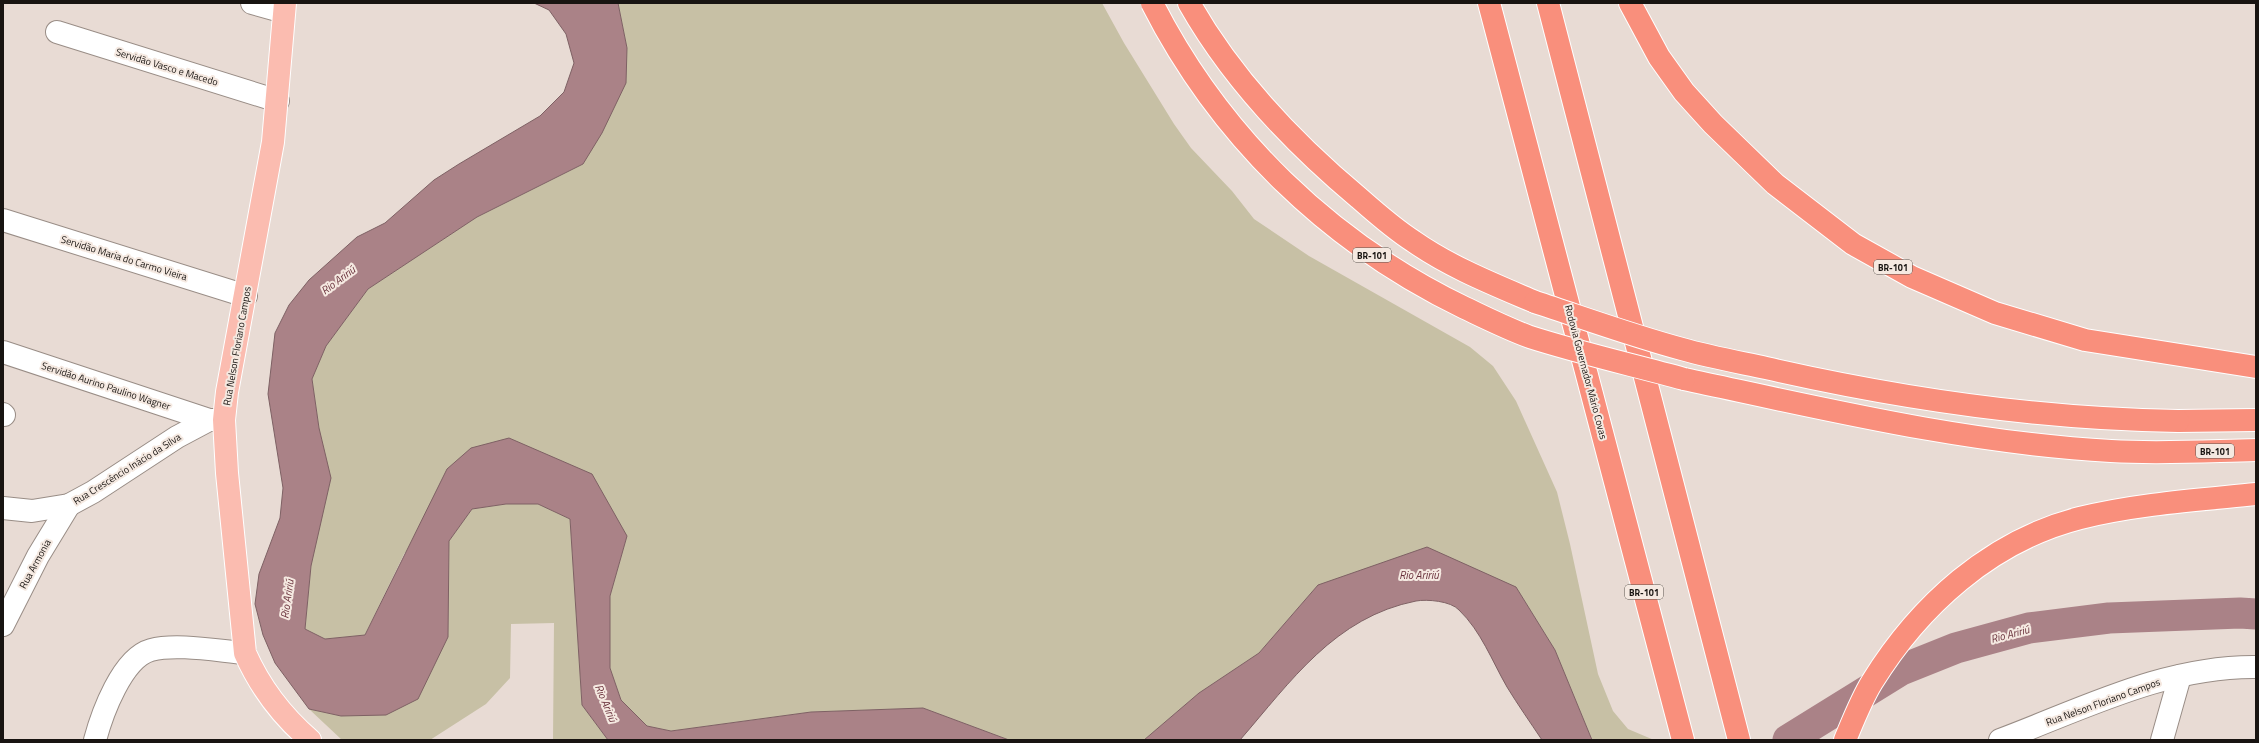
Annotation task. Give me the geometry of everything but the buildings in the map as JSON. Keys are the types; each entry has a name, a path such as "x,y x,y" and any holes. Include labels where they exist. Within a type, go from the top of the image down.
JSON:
{"highway":[{"name":"BR-101","path":"1152,3 1184,59 1208,96 1245,141 1296,194 1358,245 1401,273 1478,314 1530,336 1684,379 1881,421 1949,433 2111,451 2174,452 2256,450"},
{"path":"1188,3 1219,51 1242,81 1319,165 1412,241 1449,262 1534,302 1682,349 1873,391 1975,407 2047,415 2119,420 2256,420"},
{"name":"Rodovia Governador Mário Covas","path":"1489,3 1683,740"},
{"path":"1548,3 1739,740"},
{"name":"BR-101","path":"1630,3 1659,57 1684,92 1713,124 1775,184 1853,244 1912,277 2003,316 2085,340 2256,367"},
{"path":"1845,740 1871,684 1904,635 1944,593 1990,557 2026,538 2078,519 2133,507 2256,494"}],"main road":[{"name":"Rua Nelson Floriano Campos","path":"285,8 278,101 266,187 227,392 217,420 227,473 245,653 253,672 267,693 288,720 310,740"}],"street":[{"path":"252,3 285,8"},
{"name":"Servidão Vasco e Macedo","path":"57,32 278,101"},
{"name":"Servidão Maria do Carmo Vieira","path":"3,220 246,296"},
{"name":"Servidão Aurino Paulino Wagner","path":"3,352 217,420"},
{"name":"Rua Crescêncio Inácio da Silva","path":"3,508 32,511 70,505 93,492 159,448 217,420"},
{"name":"Rua Armonia","path":"3,625 38,556 70,505"},
{"path":"95,740 101,718 122,676 135,659 150,650 168,647 245,653"},
{"name":"Rua Nelson Floriano Campos","path":"2000,740 2133,689 2180,676 2224,667 2256,667"},
{"path":"2162,740 2180,676"}],"shaded area":[{"path":"618,3 1102,3 1124,43 1174,124 1191,148 1232,191 1254,219 1309,256 1470,347 1493,366 1516,401 1557,492 1570,544 1598,674 1613,711 1628,729 1654,740 1592,740 1555,650 1516,587 1318,585 1259,653 1199,693 1144,740 1009,740 923,708 811,712 671,731 647,726 621,700 610,668 610,596 627,536 509,438 404,554 365,635 325,639 305,629 311,566 319,428 312,379 326,346 368,289 477,217 583,164 627,48"},
{"path":"506,504 538,504 570,519 582,705 608,740 553,740 554,623 511,624 510,678 486,704 430,740 342,740 309,709 341,716 448,637 449,541 472,509"}],"water":[{"path":"534,3 618,3 627,48 626,83 602,133 583,164 477,217 368,289 326,346 312,379 319,428 331,478 311,566 305,629 325,639 365,635 447,469 471,448 509,438 592,474 627,536 610,596 610,668 621,700 647,726 671,731 811,712 923,708 1009,740 608,740 582,705 570,519 538,504 506,504 472,509 449,541 448,637 418,699 386,715 341,716 309,709 275,663 263,635 255,604 259,574 280,518 283,488 268,394 275,333 289,305 309,280 357,237 385,223 434,180 540,116 564,92 574,63 566,34 549,10"},
{"path":"1427,547 1516,587 1555,650 1592,740 1542,740 1507,687 1486,647 1467,618 1455,607 1439,601 1426,600 1416,601 1387,609 1362,621 1338,636 1297,674 1240,740 1144,740 1199,693 1259,653 1318,585"}],"waterway":[{"name":"Rio Aririú","path":"1788,740 1901,670 1956,648 2029,628 2109,618 2240,613 2256,614"}]}
